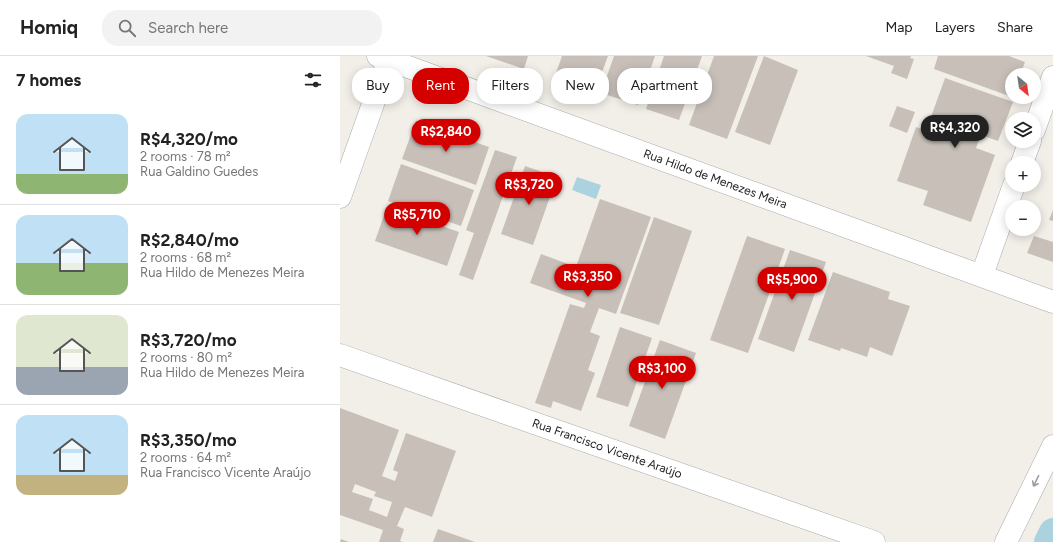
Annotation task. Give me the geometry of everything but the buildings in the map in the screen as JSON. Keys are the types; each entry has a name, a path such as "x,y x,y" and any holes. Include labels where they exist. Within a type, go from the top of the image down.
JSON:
{"street":[{"path":"340,197 386,57"},
{"name":"Rua Hildo de Menezes Meira","path":"386,57 1053,302"},
{"path":"1040,112 1053,77"},
{"path":"982,275 1012,192"},
{"name":"Rua Francisco Vicente Araújo","path":"340,355 874,542"},
{"path":"1006,542 1053,446"}],"water":[{"path":"577,177 601,185 596,199 572,190"}],"waterway":[{"path":"1048,542 1053,532"}]}
